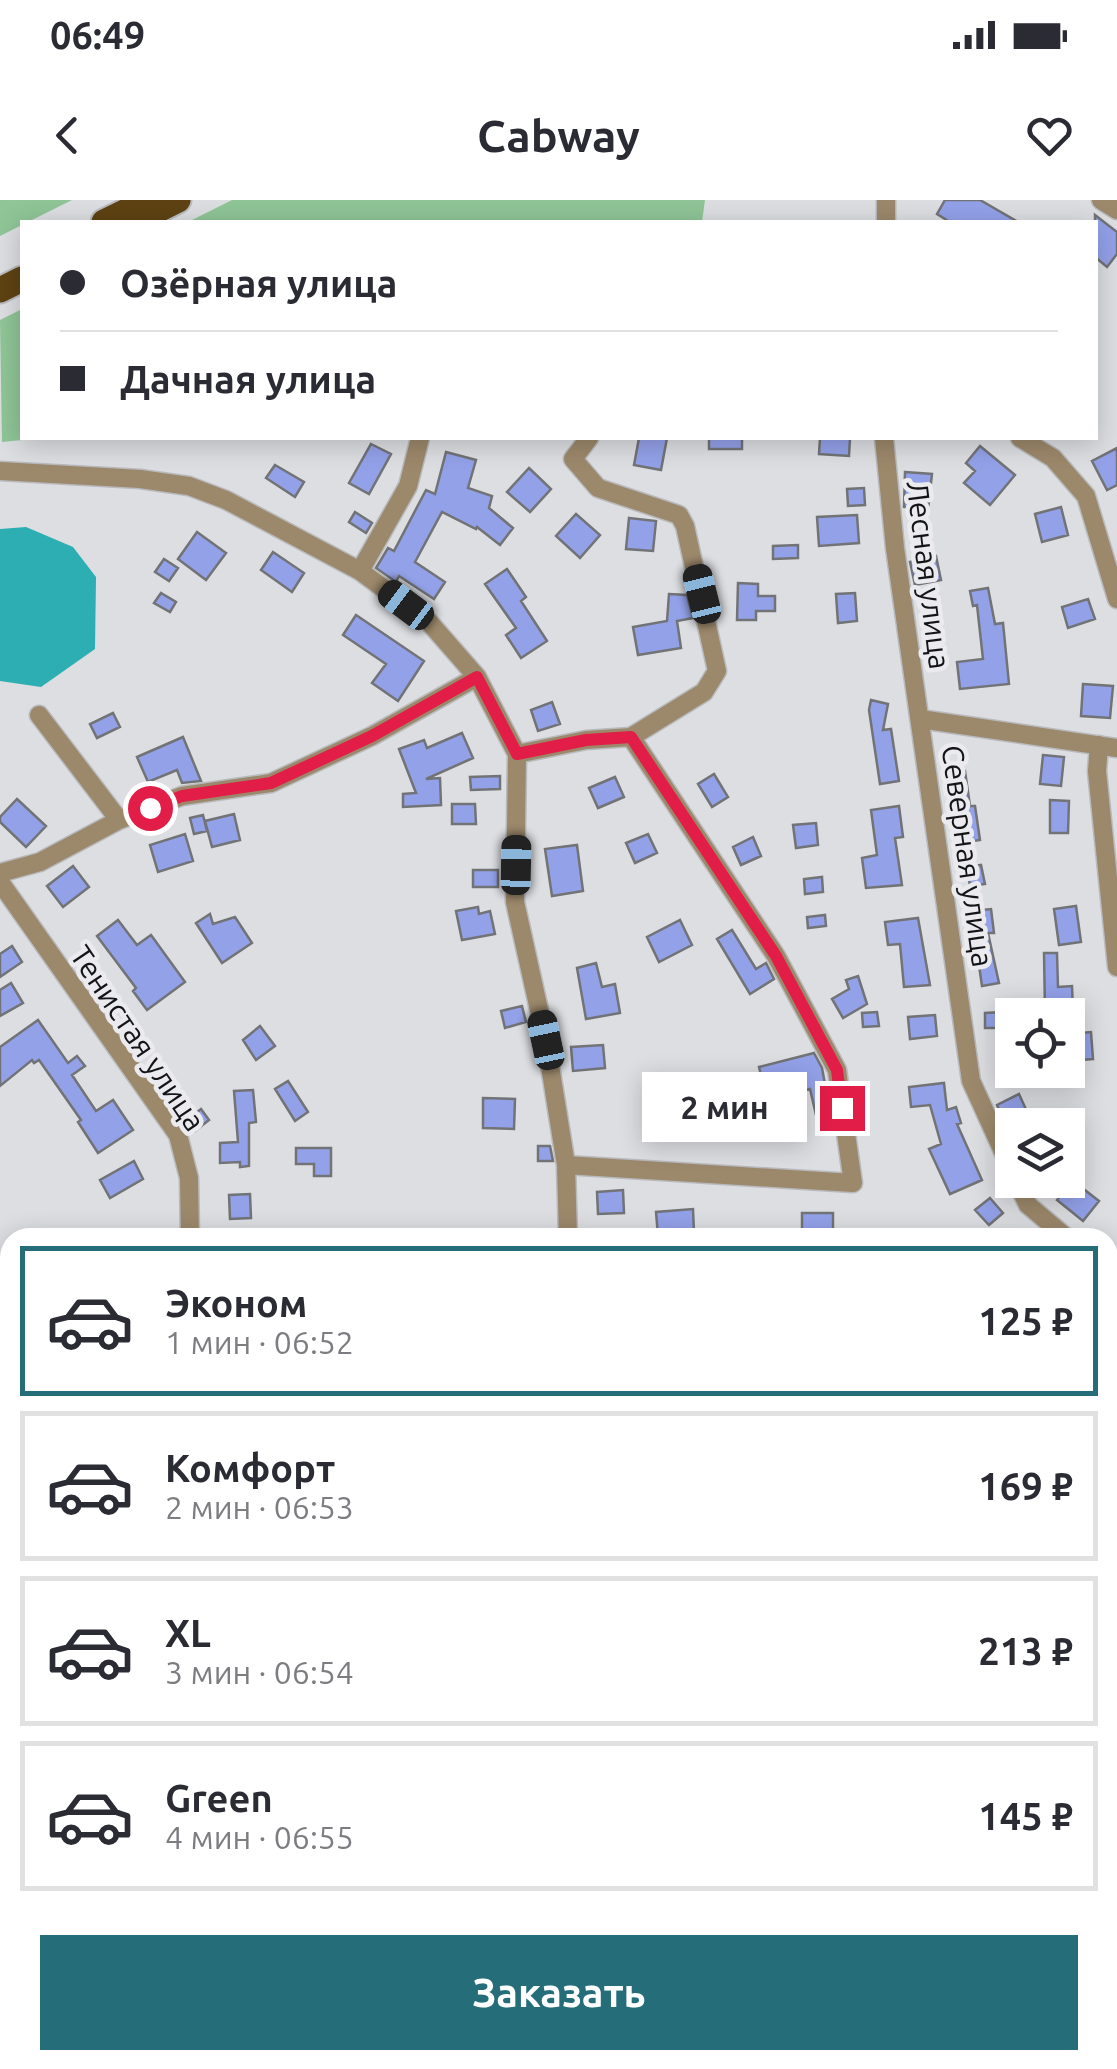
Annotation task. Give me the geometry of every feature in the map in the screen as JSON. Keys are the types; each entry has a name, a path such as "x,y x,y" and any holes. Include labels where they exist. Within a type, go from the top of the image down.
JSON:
{"main road":[{"path":"108,220 150,200"},
{"path":"138,220 178,200"}],"street":[{"path":"1101,200 1117,210"},
{"path":"360,571 408,486 420,440"},
{"path":"517,754 586,740 631,737 704,692 717,672 685,526 679,515 598,488 572,459 587,440"},
{"name":"Лесная улица","path":"884,440 895,548 920,719"},
{"path":"1023,440 1053,458 1086,496 1117,599"},
{"path":"0,470 140,479 189,486 226,500 360,571 429,622 477,677 517,754 515,902 546,1040 566,1165 568,1228"},
{"path":"0,873 40,862 119,820 182,796 271,783 372,736 477,677"},
{"path":"39,715 119,820"},
{"path":"920,719 1108,746 1096,771 1117,967"},
{"name":"Северная улица","path":"920,719 971,1081 995,1134"},
{"path":"566,1165 853,1183 837,1070 776,956 631,737"},
{"name":"Тенистая улица","path":"0,882 178,1135 189,1178 190,1228"},
{"path":"1024,1198 1028,1206 1055,1228"}],"green space":[{"path":"0,200 72,200 32,220 20,220 20,226 0,236"},
{"path":"232,200 705,200 702,220 192,220"},
{"path":"20,310 22,440 2,442 0,320"}],"water":[{"path":"26,527 73,547 96,577 95,649 41,687 0,681 0,529"}],"building":[{"path":"945,200 980,200 1015,220 947,220 937,214"},
{"path":"1095,215 1117,232 1117,254 1107,267 1098,260"},
{"path":"639,440 667,440 661,470 634,465"},
{"path":"709,440 742,440 742,449 709,449"},
{"path":"820,440 850,440 849,456 819,454"},
{"path":"371,444 391,454 369,494 349,483"},
{"path":"980,446 1015,475 990,505 964,483 975,471 966,463"},
{"path":"1117,448 1117,485 1107,490 1092,461"},
{"path":"446,452 476,460 468,488 492,496 489,508 513,528 500,545 477,527 442,512 415,562 445,582 434,599 399,576 396,582 376,568 388,548 394,551 426,490 435,494"},
{"path":"275,465 304,482 295,497 266,478"},
{"path":"529,468 551,489 530,512 507,492"},
{"path":"905,472 932,474 928,510 904,507"},
{"path":"864,488 865,505 848,506 847,489"},
{"path":"1061,507 1068,535 1042,542 1035,514"},
{"path":"355,512 372,523 366,533 349,522"},
{"path":"576,514 600,535 580,558 556,536"},
{"path":"857,515 859,543 819,546 817,517"},
{"path":"629,518 656,521 653,551 626,549"},
{"path":"197,532 226,553 206,580 178,559"},
{"path":"798,545 798,558 773,559 773,546"},
{"path":"273,552 304,573 292,592 261,570"},
{"path":"936,556 941,580 915,585 910,562"},
{"path":"164,559 178,568 169,581 155,572"},
{"path":"507,569 526,597 521,601 547,641 521,658 506,635 516,628 485,584"},
{"path":"738,583 758,584 758,596 775,596 775,611 756,611 756,620 737,620"},
{"path":"988,588 995,624 1003,623 1009,684 960,689 957,662 983,659 977,605 973,606 970,591"},
{"path":"161,593 176,602 170,612 154,603"},
{"path":"855,593 857,621 838,623 836,594"},
{"path":"669,594 687,595 693,618 677,621 681,648 638,655 633,627 667,621"},
{"path":"1088,599 1095,619 1068,628 1062,607"},
{"path":"356,615 424,661 398,701 372,683 386,664 343,635"},
{"path":"1083,684 1113,686 1110,718 1081,716"},
{"path":"871,700 888,704 883,730 891,729 899,781 880,784 869,710"},
{"path":"552,702 560,724 538,731 531,710"},
{"path":"113,713 120,727 97,738 90,724"},
{"path":"462,733 473,758 426,779 440,778 441,805 403,807 403,794 416,793 399,749 424,740 427,748"},
{"path":"183,737 201,781 182,783 177,770 148,782 137,757"},
{"path":"1043,755 1064,757 1061,786 1040,784"},
{"path":"965,771 980,840 960,843 949,774"},
{"path":"714,774 728,797 712,807 698,784"},
{"path":"500,776 500,789 471,790 470,777"},
{"path":"615,777 624,797 598,808 589,788"},
{"path":"17,799 46,826 26,847 0,822"},
{"path":"1050,800 1069,801 1068,833 1050,833"},
{"path":"452,804 475,804 476,824 452,824"},
{"path":"899,806 903,837 895,838 902,885 866,888 862,858 877,855 871,810"},
{"path":"234,814 240,840 212,847 205,821"},
{"path":"203,815 207,831 194,834 190,818"},
{"path":"816,823 818,845 796,848 793,825"},
{"path":"185,834 193,861 158,872 150,845"},
{"path":"648,834 657,853 635,863 626,843"},
{"path":"753,837 761,856 741,865 733,847"},
{"path":"577,845 583,891 552,896 545,849"},
{"path":"981,865 985,884 970,886 967,867"},
{"path":"73,866 89,887 63,907 47,886"},
{"path":"473,870 498,870 498,887 473,887"},
{"path":"822,877 823,892 805,894 804,879"},
{"path":"1076,906 1081,942 1059,945 1054,909"},
{"path":"478,907 479,914 490,911 495,934 462,940 456,911"},
{"path":"991,909 994,933 988,933 999,983 982,986 971,911"},
{"path":"210,914 213,924 235,917 252,943 222,963 196,923"},
{"path":"825,915 826,926 808,928 807,917"},
{"path":"918,918 930,985 904,987 900,944 888,945 885,922"},
{"path":"118,920 137,945 151,935 185,982 147,1010 133,991 136,988 97,936"},
{"path":"680,920 692,945 659,962 647,937"},
{"path":"732,930 756,969 766,963 774,979 750,994 717,939"},
{"path":"12,946 22,962 0,977 0,954"},
{"path":"1044,953 1057,953 1058,987 1072,986 1072,998 1045,998"},
{"path":"596,963 602,987 615,984 620,1013 586,1019 577,968"},
{"path":"858,976 867,1004 843,1018 832,999 849,989 846,980"},
{"path":"11,983 23,1003 0,1016 0,990"},
{"path":"522,1006 526,1022 505,1028 501,1011"},
{"path":"877,1012 879,1026 863,1027 862,1013"},
{"path":"995,1012 995,1028 985,1028 985,1013"},
{"path":"935,1015 937,1036 910,1039 908,1017"},
{"path":"38,1020 68,1063 77,1056 85,1066 72,1075 96,1111 113,1100 133,1130 98,1153 78,1122 81,1120 39,1060 32,1060 0,1086 0,1047"},
{"path":"260,1026 275,1046 256,1060 243,1040"},
{"path":"1091,1032 1093,1059 1085,1060 1085,1033"},
{"path":"603,1045 605,1068 573,1071 571,1047"},
{"path":"814,1053 822,1068 830,1111 816,1115 810,1089 767,1100 759,1067"},
{"path":"288,1081 308,1112 295,1121 275,1089"},
{"path":"944,1083 947,1110 956,1107 961,1123 957,1124 982,1180 950,1194 929,1149 941,1144 930,1105 911,1107 909,1087"},
{"path":"253,1090 256,1122 249,1123 249,1166 240,1167 240,1162 220,1163 220,1143 238,1142 234,1091"},
{"path":"1019,1094 1025,1108 998,1108 997,1105"},
{"path":"483,1098 515,1099 514,1129 483,1128"},
{"path":"201,1109 209,1120 195,1131 187,1120"},
{"path":"538,1146 550,1146 553,1161 538,1161"},
{"path":"296,1148 331,1148 331,1176 314,1176 314,1164 296,1164"},
{"path":"134,1161 143,1179 110,1198 100,1180"},
{"path":"623,1190 624,1213 598,1214 597,1192"},
{"path":"1085,1190 1099,1201 1083,1221 1057,1200 1085,1198"},
{"path":"250,1194 251,1218 230,1219 229,1195"},
{"path":"990,1198 1003,1213 989,1225 975,1210"},
{"path":"693,1209 694,1228 657,1228 656,1212"},
{"path":"802,1213 833,1213 833,1228 802,1228"}],"route":[{"path":"150,808 182,796 271,783 372,736 477,677 517,754 586,740 631,737 776,956 837,1070 842,1108"}]}
